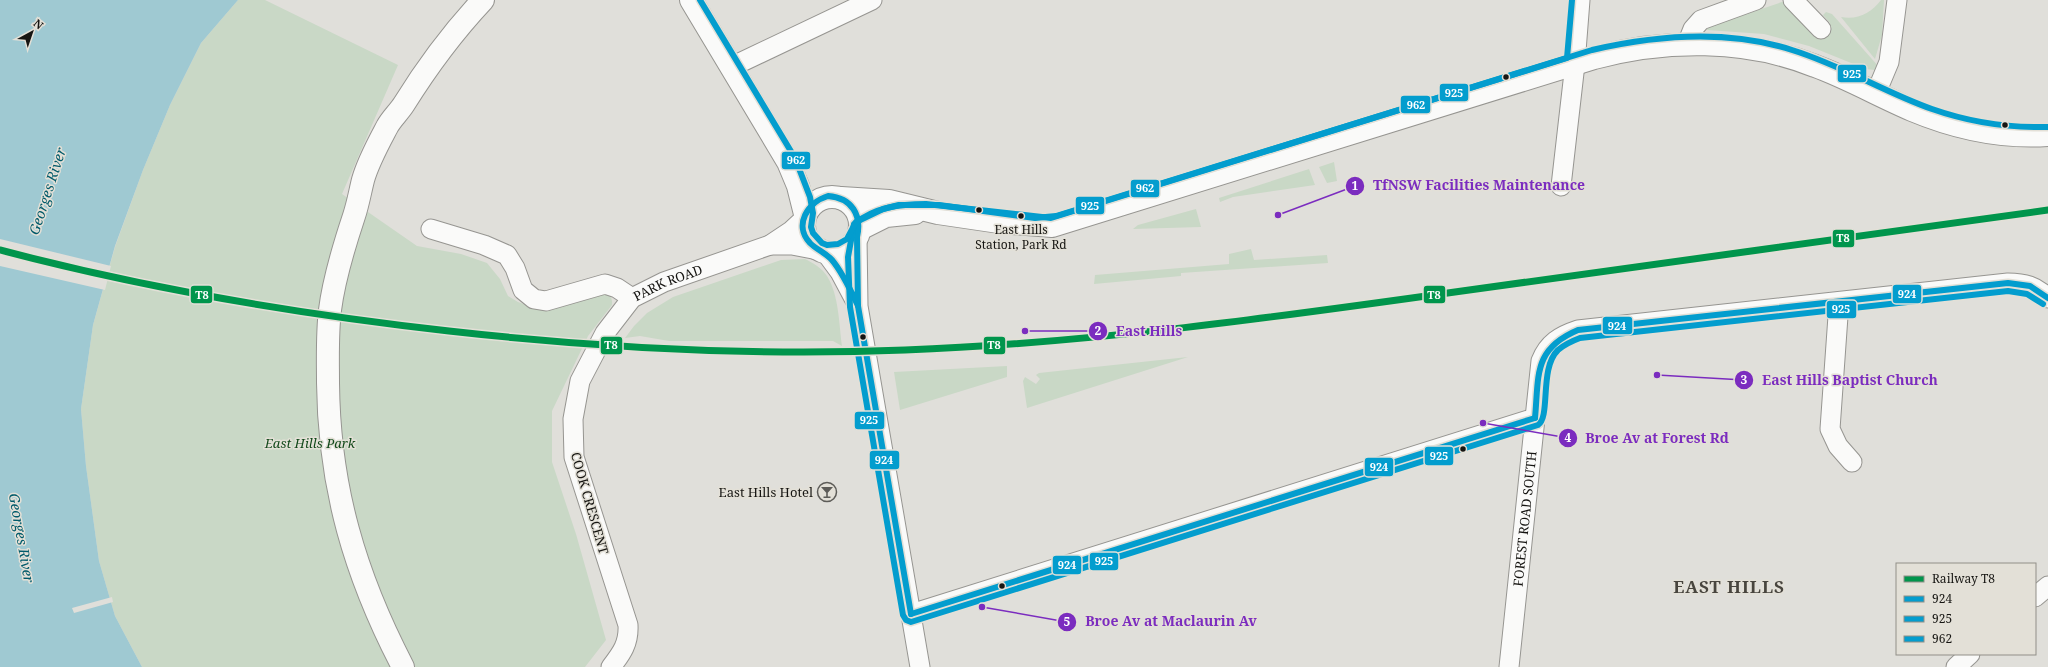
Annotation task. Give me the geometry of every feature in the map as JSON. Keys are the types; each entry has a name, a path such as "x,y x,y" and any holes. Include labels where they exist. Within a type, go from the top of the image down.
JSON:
{"main road":[{"path":"404,667 374,608 352,549 342,510 331,447 328,346 330,310 343,250 359,200 363,180 388,125 403,107 417,83 451,36 482,0"},
{"path":"691,0 788,162 798,186 804,216 803,228 806,237 811,244 822,251 833,253 847,249 858,233 886,216 900,213 938,213"},
{"path":"804,216 809,207 816,201 837,197 889,201 938,213 1035,226 1058,224 1575,64 1633,49 1686,44 1746,48 1781,55 1815,66 1913,110 1968,128 2006,135 2048,135"},
{"path":"788,162 818,187 850,203 856,210 860,219 858,233"}],"street":[{"path":"731,67 872,0"},
{"path":"1561,186 1575,64 1580,0"},
{"path":"1686,44 1693,29 1701,20 1756,0"},
{"path":"1793,0 1821,29"},
{"path":"1876,93 1889,62 1897,0"},
{"name":"PARK ROAD","path":"432,229 488,246 507,255 515,268 522,290 534,299 546,301 605,284 617,288 632,298 664,282 770,245 791,231 804,216"},
{"path":"858,233 858,306 920,667"},
{"name":"PARK ROAD","path":"770,245 792,245 822,251"},
{"path":"822,251 840,272 858,306"},
{"name":"FOREST ROAD SOUTH","path":"1509,667 1541,361 1550,344 1566,334 1578,330 2016,283 2033,286 2048,298"},
{"name":"COOK CRESCENT","path":"611,667 626,646 628,625 574,457 573,425 580,381 608,328 632,298"},
{"path":"1839,302 1830,429 1838,446 1852,462"},
{"path":"911,614 1534,418"},
{"path":"2036,596 2048,586"},
{"path":"1956,667 1969,655"}],"green space":[{"name":"East Hills Park","path":"238,0 265,0 398,65 342,194 417,246 461,254 487,263 500,279 508,296 518,302 537,309 601,292 611,297 612,305 588,336 552,411 552,462 576,534 606,640 585,667 142,667 115,616 99,561 86,466 81,409 93,325 115,247 143,170 170,105 201,43"},
{"path":"1881,0 1884,0 1882,35 1875,59 1841,17 1847,18 1864,14 1873,9"},
{"path":"1785,1 1818,35 1830,23 1823,15 1826,12 1832,14 1879,67 1875,70 1866,69 1809,46 1764,34 1707,30 1708,27"},
{"path":"1334,162 1337,181 1327,183 1319,167"},
{"path":"1309,169 1315,185 1233,197 1220,202 1219,198"},
{"path":"1196,209 1201,227 1133,229 1138,225"},
{"path":"1251,249 1254,260 1327,255 1328,263 1181,273 1181,276 1094,284 1095,275 1229,264 1229,254"},
{"path":"805,259 823,271 831,284 838,310 842,346 833,341 669,341 640,336 625,338 647,313 673,297 781,260"},
{"path":"1188,357 1027,408 1023,381 1025,377 1036,384 1040,379 1036,375 1039,373"},
{"path":"1007,366 1007,377 900,410 894,372"}],"water":[{"name":"Georges River","path":"0,0 238,0 201,43 170,105 143,170 115,246 93,325 81,409 86,466 99,561 115,616 142,667 0,667"}],"pier":[{"path":"0,239 111,266 105,290 0,266"},
{"path":"112,597 113,602 74,613 72,608"}],"rail line":[{"name":"T8","path":"0,250 111,277 223,299 336,317 449,331 620,346 734,351 848,352 975,347 1184,328 2048,210"}],"transit line":[{"name":"962","path":"700,0 795,158 810,197 813,213 811,227 813,233 822,243 827,245 838,244 847,239 856,222 883,209 899,205 939,205 1035,218 1056,216 1567,58 1572,0"},
{"name":"925","path":"2043,304 2027,294 2008,291 1580,338 1558,350 1552,358 1547,380 1544,412 1542,420 1538,425 911,622 906,620 903,615 850,307 848,257 854,224 862,218 879,210 897,206 926,204 1051,218 1592,50 1667,38 1692,36 1717,37 1767,43 1828,63 1897,95 1946,114 1974,121 2003,125 2048,127"},
{"name":"924","path":"828,196 836,197 849,204 853,209 858,222 858,306 836,265 830,258 810,243 805,236 803,229 805,215 809,209 814,203 828,196"},
{"name":"924","path":"1535,418 1538,376 1541,365 1553,346 1563,337 1578,330 2008,283 2030,286 2048,298"},
{"name":"924","path":"858,306 911,614"},
{"name":"924","path":"911,614 1535,418"}],"place":[{"name":"TfNSW Facilities Maintenance","path":"1278,215"},
{"name":"East Hills Station, Park Rd","path":"1021,216"},
{"name":"East Hills","path":"1025,331"},
{"name":"East Hills Baptist Church","path":"1657,375"},
{"name":"Broe Av at Forest Rd","path":"1483,423"},
{"name":"East Hills Hotel","path":"827,492"},
{"name":"Broe Av at Maclaurin Av","path":"982,607"}],"district":[{"name":"EAST HILLS","path":"1729,586"}]}
